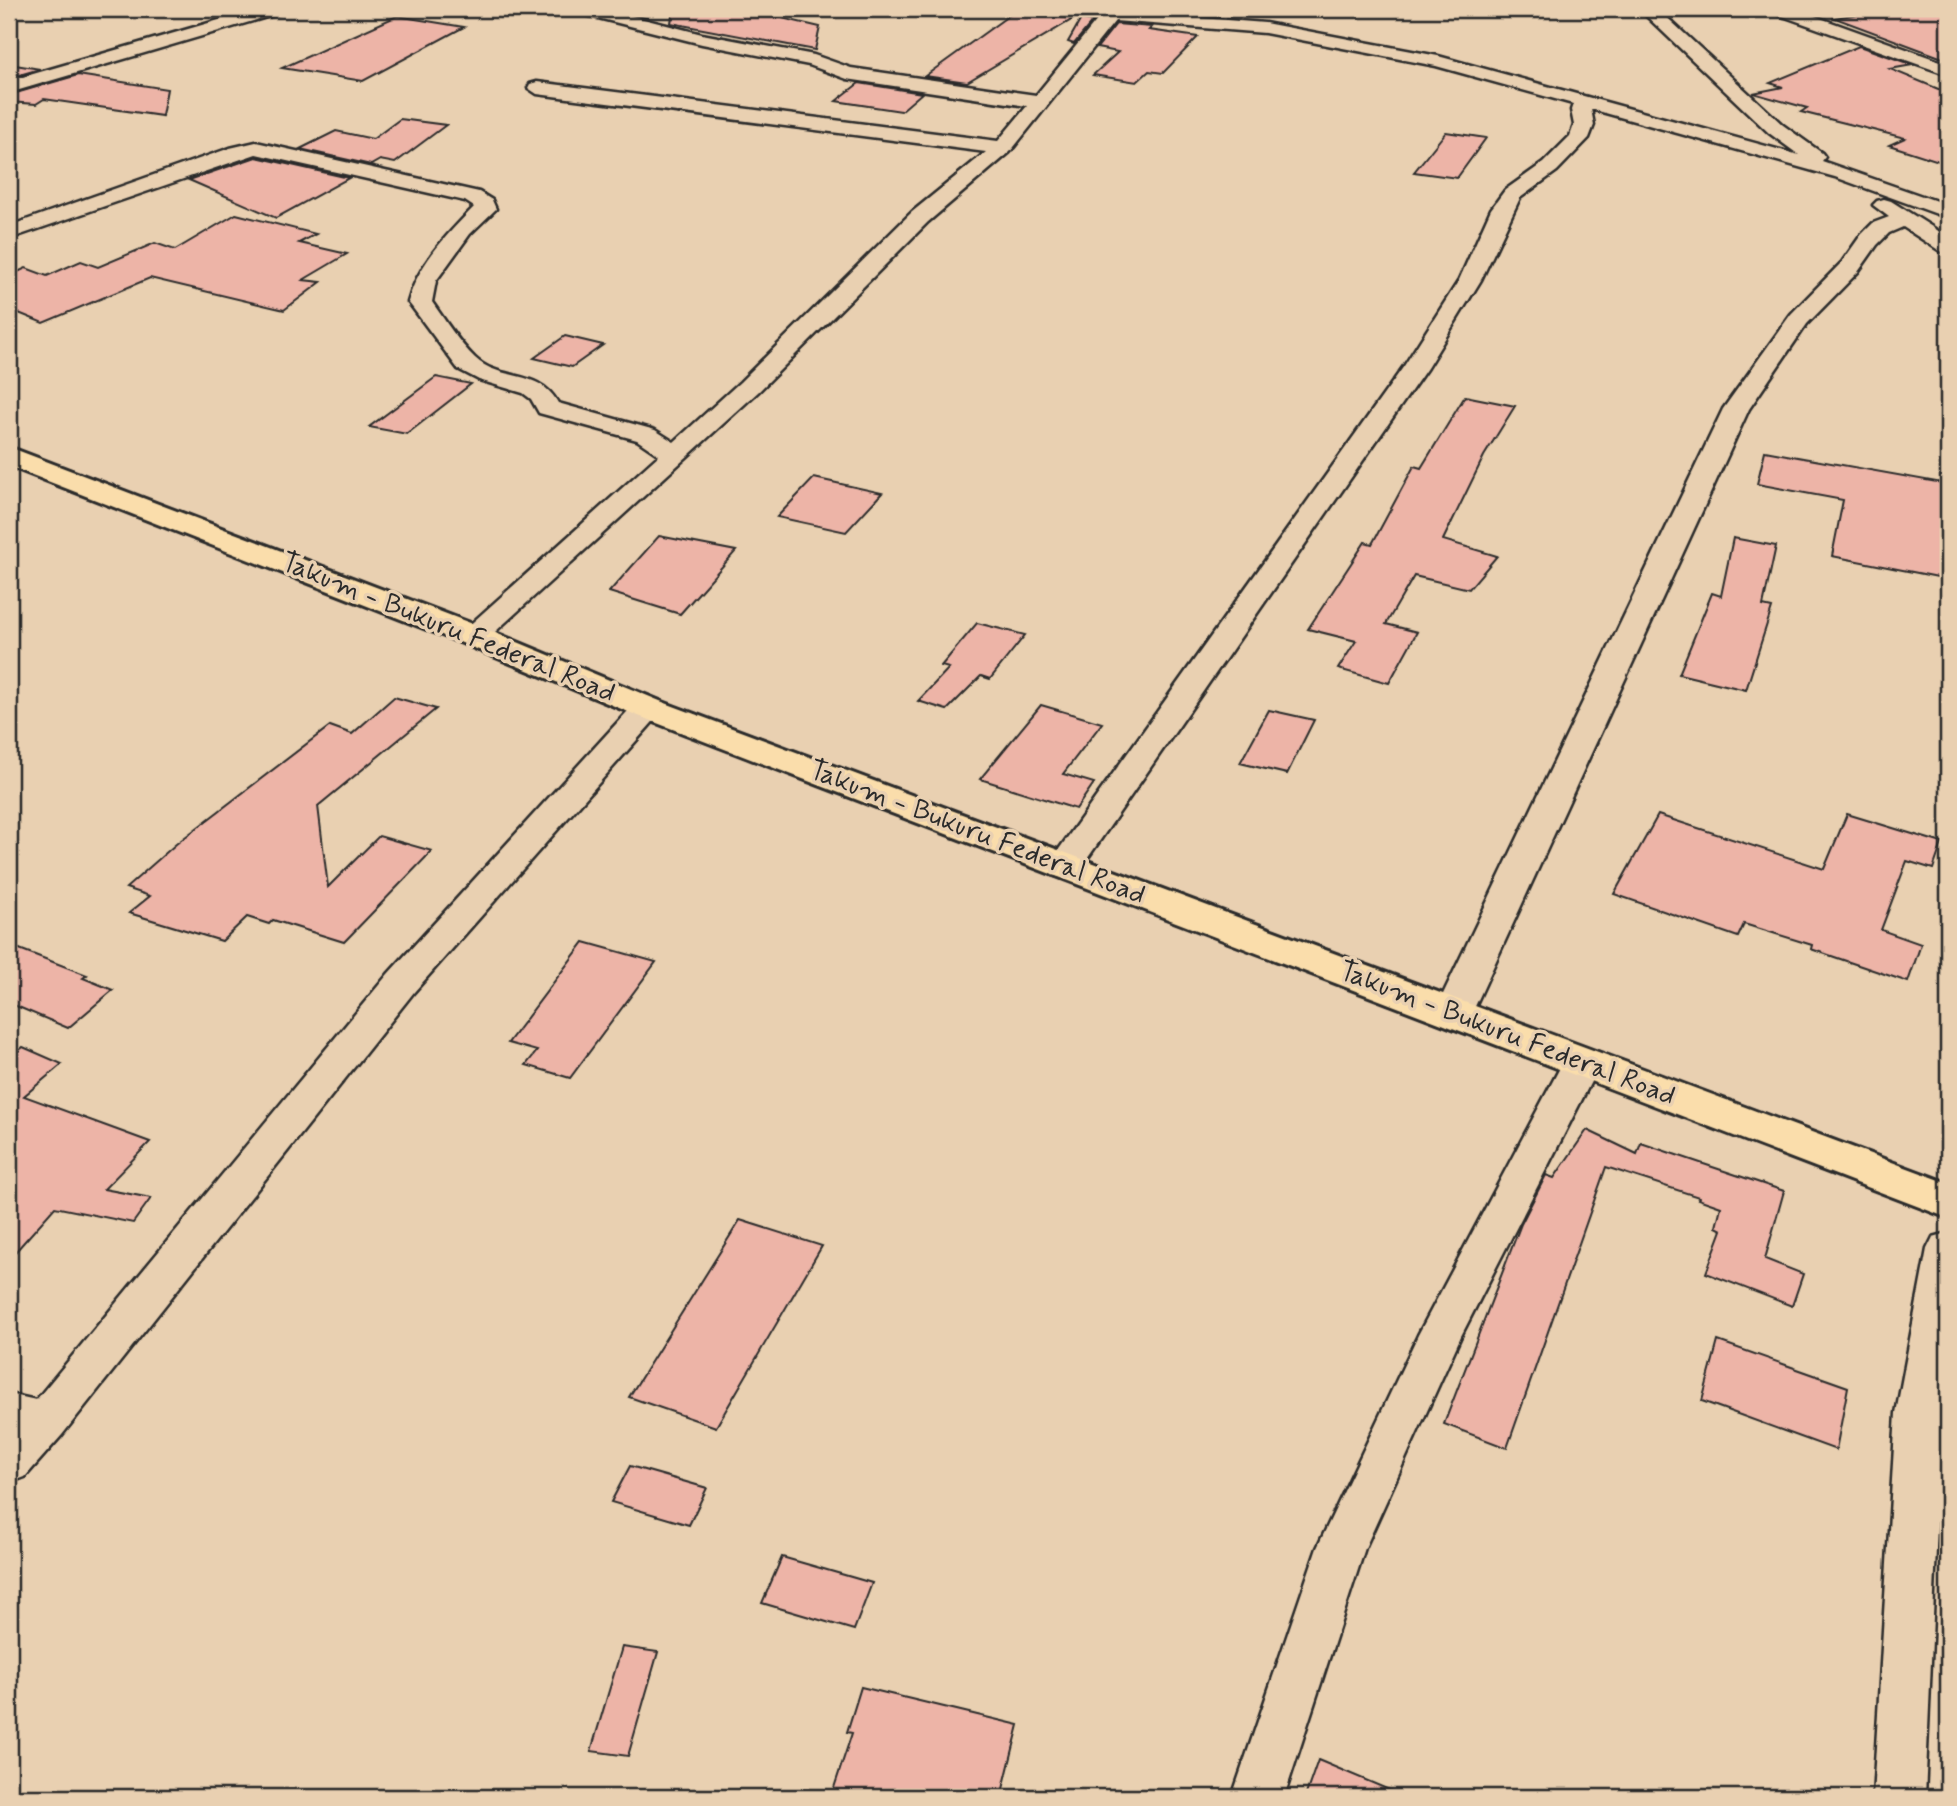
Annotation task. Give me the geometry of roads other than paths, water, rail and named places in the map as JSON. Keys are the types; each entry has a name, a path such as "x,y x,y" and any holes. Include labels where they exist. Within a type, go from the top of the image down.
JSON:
{"main road":[{"name":"Takum - Bukuru Federal Road","path":"9,456 474,636 648,708 1948,1201"}],"street":[{"path":"9,87 109,55 203,31 274,9"},
{"path":"584,9 702,39 814,60 846,73 1042,102"},
{"path":"1063,9 1237,17 1265,28 1438,61 1842,173 1948,212"},
{"path":"1647,9 1776,129 1842,173 1903,219 1948,246"},
{"path":"1780,9 1948,70"},
{"path":"474,636 749,387 920,217 1003,148 1114,13"},
{"path":"537,88 1003,148"},
{"path":"1064,867 1415,368 1470,280 1511,194 1550,167 1578,138 1584,125 1581,110 1584,101"},
{"path":"9,233 237,152 256,148 472,196 485,204 485,209 462,229 425,281 420,302 467,364 488,375 532,388 541,395 548,408 646,435 675,454"},
{"path":"1453,1013 1736,409 1799,319 1850,267 1881,228 1903,219"},
{"path":"9,1463 27,1417 401,983 648,708"},
{"path":"1258,1797 1341,1548 1440,1335 1582,1062"},
{"path":"1899,1797 1919,1413 1948,1249"}]}
